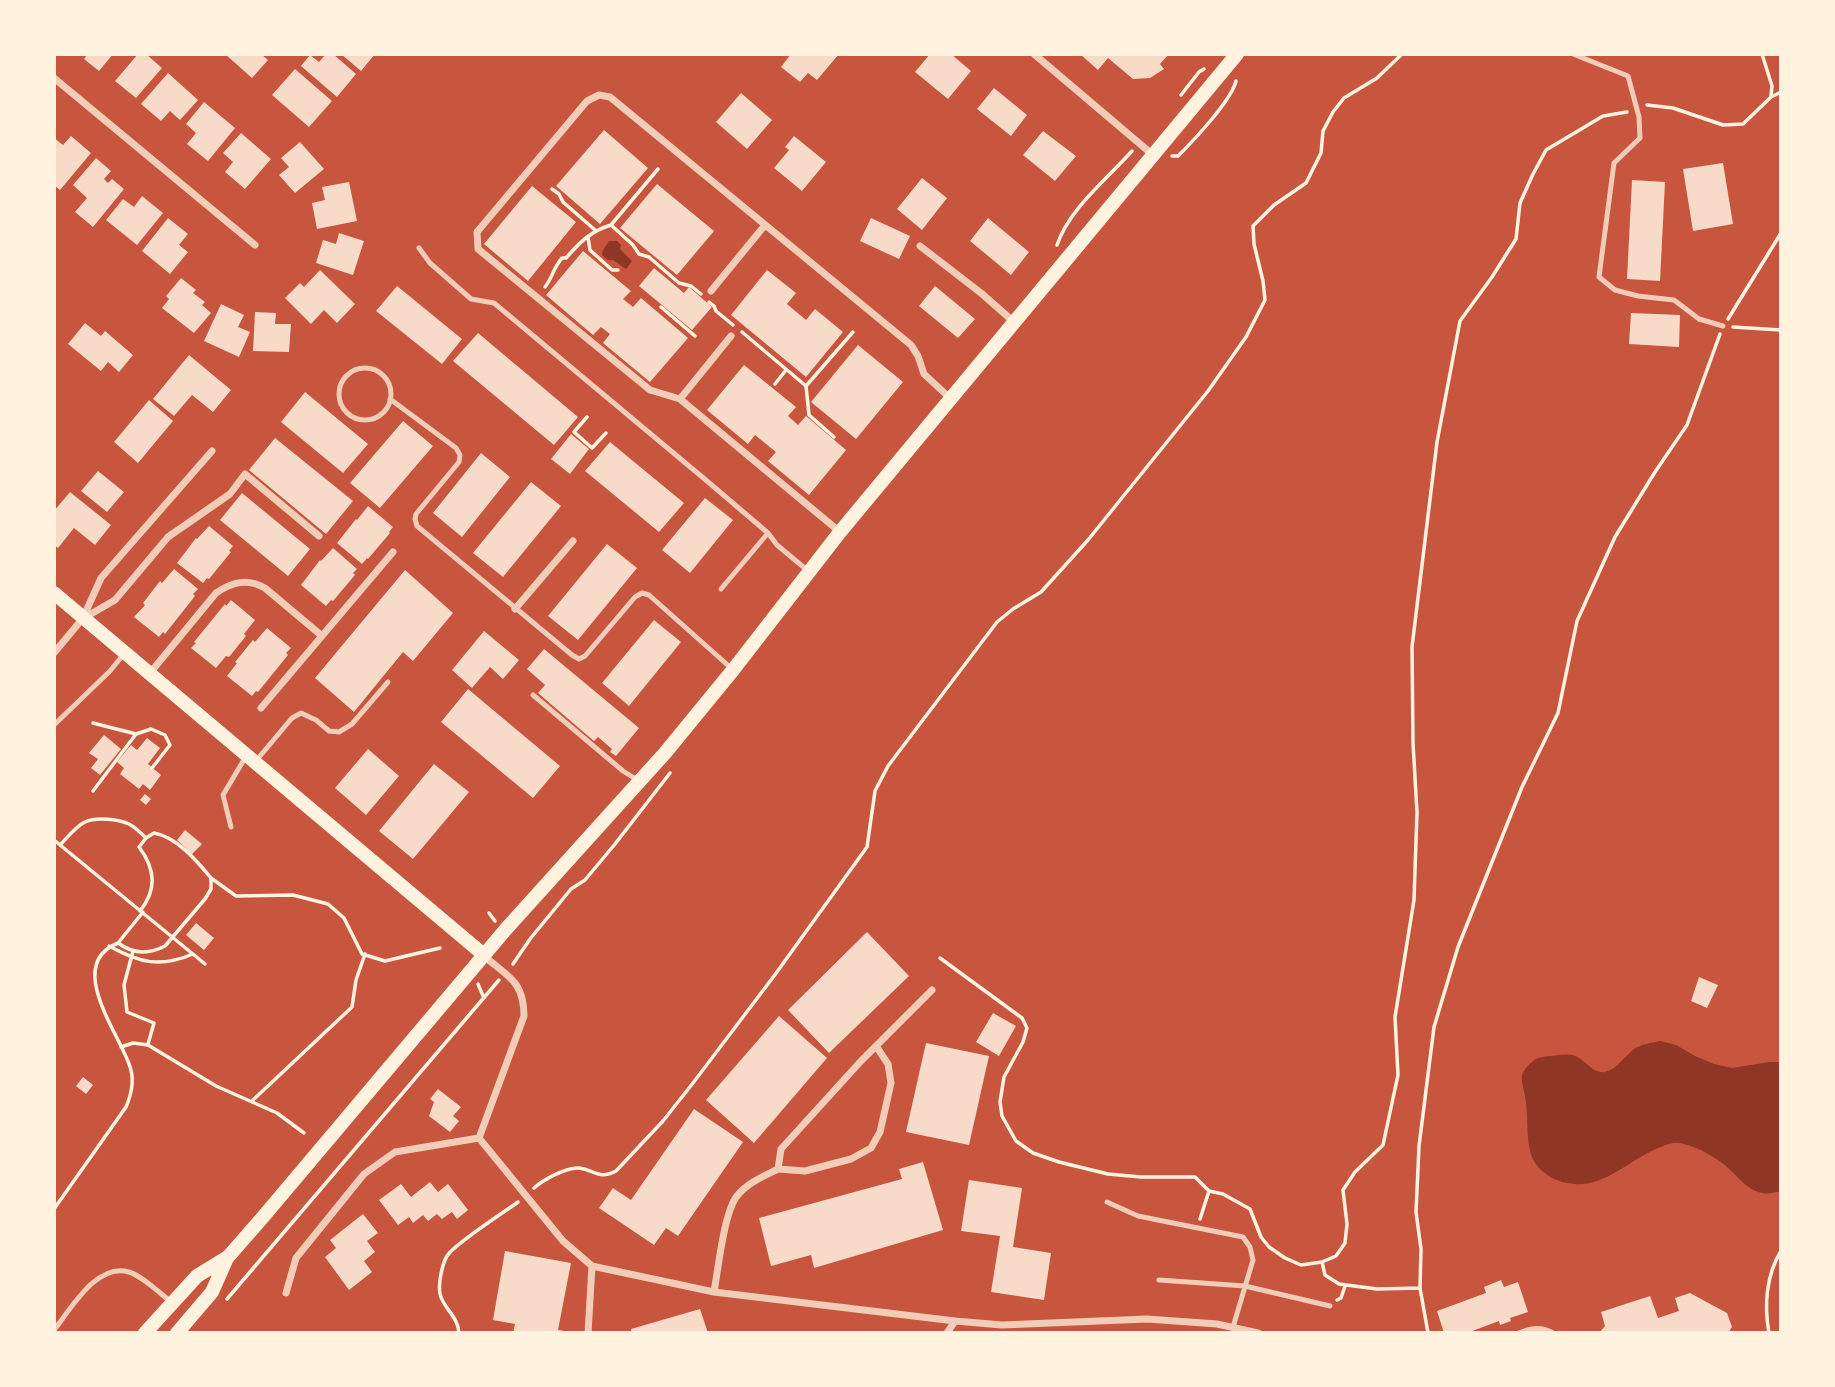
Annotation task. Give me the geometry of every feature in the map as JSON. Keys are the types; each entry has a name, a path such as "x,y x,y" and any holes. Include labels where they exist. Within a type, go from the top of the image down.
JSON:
{"main road":[{"path":"177,1333 212,1292 228,1257 484,955 665,753 840,532 1237,54"},
{"path":"54,593 484,955"},
{"path":"145,1333 197,1276 228,1257"}],"street":[{"path":"1034,54 1153,155"},
{"path":"54,78 255,245"},
{"path":"840,532 680,399 650,390 478,249 477,232 587,100 598,95 610,97 911,345 924,374 951,399"},
{"path":"711,291 765,225"},
{"path":"920,246 1014,322"},
{"path":"680,399 732,336"},
{"path":"54,653 83,618 101,578 212,451"},
{"path":"83,618 115,600 168,537 230,494 245,474 319,536"},
{"path":"516,609 573,541"},
{"path":"261,708 393,552"},
{"path":"150,673 216,593 236,583 246,582 265,588 321,636"},
{"path":"479,1138 524,1016 524,1000 519,986 484,955"},
{"path":"778,1169 781,1149 932,990"},
{"path":"714,1292 728,1215 736,1197 747,1185 778,1169 805,1171 851,1159 871,1148 880,1132 891,1083 888,1064 876,1046"},
{"path":"479,1138 563,1241 592,1266 714,1292 955,1321 1002,1325 1147,1319 1217,1324 1258,1333"},
{"path":"286,1293 296,1258 364,1174 394,1152 479,1138"},
{"path":"588,1333 592,1266"},
{"path":"947,1333 955,1321"}],"lane":[{"path":"1573,54 1628,76 1639,117 1640,138 1614,163 1599,277 1615,289 1638,296 1674,300 1699,319 1723,326"},
{"path":"419,248 430,263 471,299 494,303 768,533 777,545 810,572"},
{"path":"367,367 377,370 385,377 390,386 390,399 382,414 362,420 352,417 344,410 338,391 341,381 348,373 367,367"},
{"path":"390,399 456,448 460,455 459,462 416,514 417,526 579,659 585,656 635,597 642,593 649,595 733,670"},
{"path":"721,589 768,533"},
{"path":"54,725 125,653"},
{"path":"231,827 223,794 251,759 292,718 301,713 316,720 329,731 339,732 352,724 388,682"},
{"path":"533,695 623,771 639,781"},
{"path":"1107,1202 1138,1216 1243,1237 1250,1247 1252,1260 1233,1327"},
{"path":"54,1330 99,1276 111,1271 128,1272 173,1303"},
{"path":"1159,1280 1245,1286 1330,1306"},
{"path":"1519,1333 1532,1328 1553,1333"}],"path":[{"path":"459,1333 458,1324 441,1299 438,1286 447,1256 549,1177 577,1168 607,1176 616,1171 663,1121 718,1051 867,847 875,791 888,766 997,622 1041,592 1088,540 1208,391 1246,337 1265,300 1253,226 1274,205 1307,183 1321,153 1323,131 1344,98 1377,78 1402,54"},
{"path":"1762,54 1772,86 1771,97"},
{"path":"940,958 1023,1018 1027,1028 1023,1042 1004,1077 1000,1102 1002,1116 1016,1141 1033,1153 1108,1174 1195,1177 1209,1191 1223,1194 1250,1209 1261,1237 1269,1247 1285,1258 1301,1265 1322,1262 1336,1256 1345,1243 1347,1224 1343,1190 1355,1171 1383,1144 1398,1075 1395,1017 1414,900 1417,813 1412,647 1437,442 1460,321 1516,239 1520,203 1546,150 1603,116 1624,113 1645,104 1673,108 1723,125 1743,124 1771,97 1781,92"},
{"path":"1056,248 1070,219 1119,165"},
{"path":"537,297 552,278 554,266 595,230 611,225 658,169"},
{"path":"552,189 595,230"},
{"path":"611,225 639,254 649,257 679,283 691,286 714,306 716,311 806,386 809,415 834,437"},
{"path":"1428,1333 1420,1288 1421,1249 1416,1212 1419,1146 1434,1027 1458,947 1522,787 1558,713 1577,621 1615,537 1687,425 1723,326 1781,233"},
{"path":"588,237 590,250 612,270 618,270"},
{"path":"661,307 695,336"},
{"path":"1723,326 1781,330"},
{"path":"806,386 853,332"},
{"path":"775,384 786,370"},
{"path":"587,417 574,432 593,448 606,433"},
{"path":"93,723 136,734 151,729 165,735 170,745 152,768"},
{"path":"93,791 136,734"},
{"path":"522,950 571,889 585,880 662,785"},
{"path":"60,845 85,822 100,820 131,824 146,838"},
{"path":"54,1209 126,1107 130,1097 133,1081 130,1065 99,1002 94,975 99,960 109,946 118,943 150,897 152,869 139,847 146,838 155,833 165,835 190,855 211,878 236,896 293,895 328,904 344,918 362,954 385,961 440,948"},
{"path":"54,840 205,964"},
{"path":"118,943 141,953 165,946 205,899 211,889 211,878"},
{"path":"109,946 131,957 152,963 177,961 193,954"},
{"path":"134,951 124,985 127,1012 154,1023 148,1045"},
{"path":"253,1101 352,1007 356,980 365,954"},
{"path":"481,989 484,998"},
{"path":"226,1301 491,989"},
{"path":"121,1047 133,1043 148,1045 216,1086 277,1112 304,1133"},
{"path":"1198,1228 1209,1191"},
{"path":"1769,1333 1766,1316 1769,1286 1773,1264 1781,1251"},
{"path":"1322,1262 1325,1275 1339,1284 1377,1289 1420,1288"},
{"path":"1330,1306 1341,1298 1345,1285"}],"shaded area":[{"path":"609,241 617,241 621,245 620,249 632,261 626,269 602,255"},
{"path":"1660,1041 1676,1045 1714,1064 1732,1068 1781,1062 1781,1191 1756,1191 1744,1184 1717,1159 1679,1143 1669,1144 1643,1155 1591,1183 1562,1182 1539,1168 1529,1145 1522,1080 1524,1070 1539,1058 1571,1055 1596,1071 1605,1072 1634,1049"}],"building":[{"path":"88,54 113,54 99,71 84,59"},
{"path":"138,54 146,54 162,68 136,98 115,81"},
{"path":"225,54 261,54 268,60 252,78"},
{"path":"326,54 333,54 356,74 337,97 301,66 310,55 319,62"},
{"path":"341,54 375,54 361,71"},
{"path":"791,54 839,54 817,80 808,73 800,82 781,67"},
{"path":"930,54 951,54 971,71 948,99 915,72"},
{"path":"1080,54 1169,54 1160,64 1164,69 1150,78 1133,79 1108,58 1098,70"},
{"path":"295,69 332,101 309,127 272,95"},
{"path":"168,73 198,100 180,120 170,111 161,121 141,104"},
{"path":"994,88 1027,115 1011,136 977,109"},
{"path":"741,93 772,120 747,149 716,122"},
{"path":"204,102 235,128 208,161 187,144 196,133 186,124"},
{"path":"604,130 648,168 600,224 556,186"},
{"path":"1043,131 1076,156 1055,181 1023,155"},
{"path":"241,133 271,159 245,189 225,172 233,162 223,153"},
{"path":"71,136 91,153 60,190 54,185 54,138 63,145"},
{"path":"794,136 826,162 802,191 774,168 789,150 785,147"},
{"path":"300,142 324,169 295,193 279,175 289,167 281,158"},
{"path":"96,158 111,171 104,179 108,183 112,179 124,189 93,227 75,212 87,198 73,185"},
{"path":"1723,163 1733,224 1693,231 1683,169"},
{"path":"922,178 947,198 922,230 897,209"},
{"path":"1632,180 1665,182 1660,281 1627,279"},
{"path":"349,182 357,221 317,229 312,203 325,200 322,187"},
{"path":"657,184 714,231 677,275 620,228"},
{"path":"532,186 576,222 528,281 484,244"},
{"path":"142,196 163,213 137,245 106,220 123,199 134,207"},
{"path":"168,218 188,234 179,245 188,252 170,274 142,251"},
{"path":"871,218 910,236 899,259 860,241"},
{"path":"988,218 1029,252 1011,275 970,241"},
{"path":"339,233 364,241 353,275 316,263 323,240 336,244"},
{"path":"583,251 631,291 623,299 633,307 641,298 688,338 650,382 603,343 610,334 601,327 593,335 546,295"},
{"path":"654,268 684,293 689,287 712,307 692,330 639,286"},
{"path":"320,270 355,304 337,323 324,310 311,324 285,298 300,283 304,287"},
{"path":"767,270 796,293 787,304 806,320 815,309 843,332 806,377 731,315"},
{"path":"181,278 196,290 193,293 205,302 202,305 211,313 194,333 162,308 169,299 166,296"},
{"path":"397,286 462,339 442,364 376,311"},
{"path":"935,286 975,319 958,338 919,306"},
{"path":"221,304 244,315 238,327 250,332 239,357 204,341"},
{"path":"255,312 276,313 275,324 291,324 289,352 253,351"},
{"path":"1631,313 1680,315 1679,347 1629,344"},
{"path":"85,323 101,336 105,331 133,355 119,372 108,362 101,371 68,344"},
{"path":"478,333 578,417 554,445 453,361"},
{"path":"858,345 903,382 856,439 811,402"},
{"path":"189,355 231,390 213,412 192,395 174,416 153,399"},
{"path":"744,365 796,407 788,416 798,425 806,416 846,450 809,495 768,461 776,452 755,435 748,444 707,410"},
{"path":"305,392 368,444 343,473 281,422"},
{"path":"149,400 173,421 138,463 114,442"},
{"path":"403,421 433,446 380,508 350,483"},
{"path":"571,434 589,449 570,474 551,459"},
{"path":"275,438 353,501 326,534 249,470"},
{"path":"610,442 684,503 659,532 585,471"},
{"path":"481,453 510,477 462,537 433,513"},
{"path":"98,471 124,492 107,512 81,491"},
{"path":"531,482 561,506 503,577 473,553"},
{"path":"70,492 111,525 95,545 74,528 58,548 54,545 54,511"},
{"path":"242,493 310,549 288,576 220,520"},
{"path":"705,498 733,520 690,573 662,550"},
{"path":"368,506 393,527 362,564 337,543"},
{"path":"209,526 233,546 229,551 231,552 203,583 177,563"},
{"path":"607,544 637,568 578,640 548,616"},
{"path":"333,548 357,569 353,573 355,575 326,606 301,585"},
{"path":"174,569 198,589 165,634 163,632 159,637 134,617 160,581 162,583"},
{"path":"405,570 453,613 413,661 403,652 354,712 315,678"},
{"path":"231,600 255,620 229,657 226,656 216,668 191,648"},
{"path":"654,620 681,642 629,706 602,683"},
{"path":"267,628 291,648 258,692 252,696 227,676 253,640 255,642"},
{"path":"484,631 519,660 503,679 490,667 472,688 452,670"},
{"path":"544,649 639,728 616,756 598,737 594,741 538,693 545,685 527,669"},
{"path":"468,689 560,766 533,798 441,722"},
{"path":"104,735 121,749 100,775 91,768 98,759 89,753"},
{"path":"147,738 160,748 148,764 161,775 150,790 143,784 139,789 120,774 124,768 117,762 131,745 137,750"},
{"path":"368,749 399,776 366,815 335,788"},
{"path":"434,764 469,792 413,859 379,831"},
{"path":"145,794 151,799 146,805 140,800"},
{"path":"185,830 202,844 192,854 177,840"},
{"path":"196,923 214,938 204,950 186,935"},
{"path":"867,932 909,976 829,1053 788,1010"},
{"path":"1699,977 1718,985 1707,1008 1691,1001"},
{"path":"993,1013 1016,1026 999,1056 976,1042"},
{"path":"779,1016 827,1058 754,1143 706,1100"},
{"path":"926,1043 989,1056 969,1145 906,1132"},
{"path":"83,1077 93,1085 86,1094 76,1086"},
{"path":"438,1089 461,1107 453,1116 459,1121 450,1132 429,1116 434,1102 430,1099"},
{"path":"694,1109 743,1142 678,1236 666,1228 654,1245 599,1208 613,1188 631,1200"},
{"path":"923,1162 943,1230 814,1268 811,1255 771,1266 759,1218 902,1179 899,1169"},
{"path":"969,1180 1022,1188 1013,1247 1051,1253 1044,1300 991,1292 1000,1236 961,1231"},
{"path":"430,1182 438,1192 448,1184 468,1210 457,1219 452,1212 442,1219 437,1214 428,1221 423,1215 413,1223 409,1217 398,1225 379,1200 401,1184 411,1197"},
{"path":"363,1214 378,1233 367,1241 375,1252 364,1261 372,1272 349,1290 325,1257 336,1248 330,1240"},
{"path":"505,1251 571,1263 558,1330 564,1333 513,1333 515,1324 493,1320"},
{"path":"1501,1280 1504,1287 1518,1282 1528,1312 1510,1318 1511,1321 1500,1325 1499,1321 1467,1333 1444,1333 1437,1311 1486,1293 1484,1287"},
{"path":"1690,1293 1727,1313 1732,1327 1728,1333 1599,1333 1605,1326 1601,1312 1650,1296 1658,1318 1679,1311 1675,1298"},
{"path":"700,1309 708,1333 632,1333 631,1329"}]}
